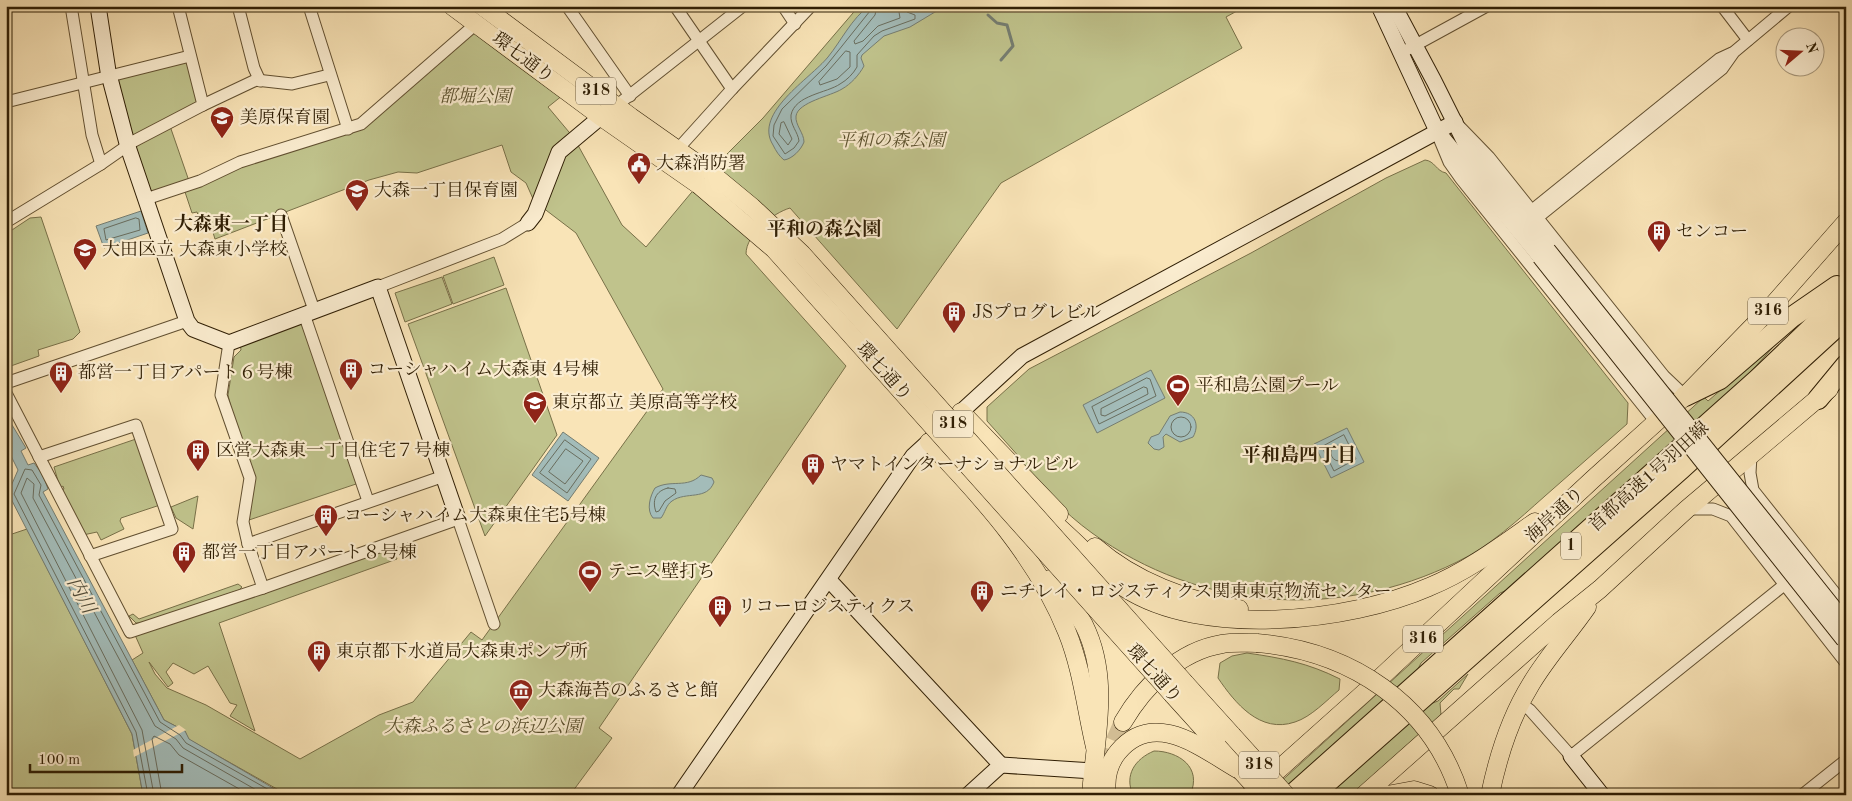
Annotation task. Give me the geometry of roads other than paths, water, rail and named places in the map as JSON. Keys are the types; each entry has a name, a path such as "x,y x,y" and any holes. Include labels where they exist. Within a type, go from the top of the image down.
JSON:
{"highway":[{"path":"1685,396 1725,376 1792,317 1843,286"},
{"name":"首都高速1号羽田線","path":"1292,795 1758,379 1843,286"},
{"name":"首都高速1号羽田線","path":"1313,795 1681,469 1846,318"},
{"path":"1818,399 1846,365"},
{"path":"1448,676 1534,614"}],"main road":[{"name":"環七通り","path":"452,6 487,12 623,101 677,150 774,249 991,479 1179,689 1241,771 1263,795"},
{"name":"環七通り","path":"487,12 600,116 706,180"},
{"name":"海岸通り","path":"1250,795 1364,694 1592,480 1685,396 1765,314 1846,222"},
{"path":"1364,795 1559,622 1600,589 1687,509 1818,399 1846,373"},
{"path":"961,412 1079,533 1124,569 1150,583 1203,601 1229,607 1302,616"},
{"path":"929,442 1006,528 1050,595 1073,650 1095,747"},
{"path":"991,479 1118,582 1136,593 1165,606 1225,618 1275,619 1350,610 1385,602 1412,594 1448,579 1509,540 1592,480"},
{"path":"991,479 1076,612 1088,636 1096,663 1099,689 1099,724 1091,795"},
{"path":"1490,795 1500,752 1520,703 1544,665 1600,589"},
{"path":"1123,722 1144,692 1166,671 1188,656 1223,644 1257,643 1320,654 1354,669 1384,688 1411,712 1428,732 1451,771 1460,795"},
{"path":"1107,795 1106,786 1110,764 1122,748 1138,736 1168,733 1190,740 1221,745"},
{"name":"環七通り","path":"1221,745 1286,795"},
{"path":"1387,795 1414,790 1430,795"}],"street":[{"path":"71,6 92,135 101,164"},
{"path":"98,6 110,78 128,147 187,321 193,329 229,343 502,239 528,223 535,214 559,152 600,116 623,101 743,6"},
{"path":"178,6 203,105"},
{"path":"238,6 254,68 260,82"},
{"path":"310,6 348,129"},
{"path":"567,6 623,101"},
{"path":"675,6 732,89"},
{"path":"783,6 795,24"},
{"path":"677,150 811,6"},
{"path":"1379,6 1437,131 1449,162 1656,422"},
{"path":"1394,6 1416,45 1468,150 1544,254 1845,640"},
{"path":"1401,53 1488,6"},
{"path":"1722,6 1748,40"},
{"path":"1534,214 1719,58 1734,52 1789,6"},
{"path":"146,199 200,181 240,162 272,150 361,124 487,12"},
{"path":"6,102 110,78 190,56"},
{"path":"6,222 128,147 203,105 256,80 260,82 292,84 330,75"},
{"path":"682,794 913,456 1022,356 1454,122"},
{"path":"1454,122 1476,142 1664,376 1685,396"},
{"path":"1437,131 1544,254 1846,623"},
{"path":"281,215 368,502"},
{"path":"378,287 494,624"},
{"path":"6,384 187,321"},
{"path":"229,343 221,395 250,478 243,522 248,544 263,588"},
{"path":"6,394 130,632 263,588 458,518"},
{"path":"39,457 136,425 172,529 90,556"},
{"path":"1751,456 1750,473 1753,490 1846,607"},
{"path":"248,544 444,476"},
{"path":"1687,509 1713,509 1731,516 1846,663"},
{"path":"829,580 1001,765 1093,770"},
{"path":"1571,756 1784,585"},
{"path":"1520,703 1530,710 1571,756 1602,795"},
{"path":"1802,795 1846,760"},
{"path":"968,795 1001,765"}],"water":[{"path":"869,6 900,6 919,10 925,6 945,6 910,27 884,36 862,55 861,58 864,66 852,82 837,92 802,107 798,111 796,119 804,142 796,154 784,160 775,149 769,133 771,121 777,109 797,86 820,66 852,23"},
{"path":"141,211 148,233 104,248 96,226"},
{"path":"1151,370 1165,398 1097,433 1083,405"},
{"path":"1180,412 1189,414 1195,420 1196,428 1193,437 1180,442 1166,434 1163,437 1164,447 1159,450 1154,449 1148,443 1151,437 1159,434 1170,416"},
{"name":"内川","path":"6,415 26,448 21,451 28,465 34,463 43,475 48,489 43,492 164,720 185,731 189,739 285,795 143,795 132,734 8,493 18,470 11,456 6,458"},
{"path":"1347,428 1364,462 1331,478 1314,444"},
{"path":"563,432 599,458 568,501 532,475"},
{"path":"701,475 712,478 714,482 711,488 701,494 683,496 672,501 661,518 653,518 649,503 655,488 661,485 690,482"}],"waterway":[{"path":"988,15 997,23 1007,25 1013,46 1001,60"}],"tunnel":[{"path":"1107,767 1113,745 1123,722"}],"place":[{"name":"美原保育園","path":"222,139"},
{"name":"大森消防署","path":"639,185"},
{"name":"大森一丁目保育園","path":"357,212"},
{"name":"センコー","path":"1659,253"},
{"name":"大田区立 大森東小学校","path":"85,271"},
{"name":"JSプログレビル","path":"954,334"},
{"name":"コーシャハイム大森東 4号棟","path":"351,391"},
{"name":"都営一丁目アパート６号棟","path":"61,394"},
{"name":"平和島公園プール","path":"1178,407"},
{"name":"東京都立 美原高等学校","path":"535,424"},
{"name":"区営大森東一丁目住宅７号棟","path":"198,472"},
{"name":"ヤマトインターナショナルビル","path":"813,486"},
{"name":"コーシャハイム大森東住宅5号棟","path":"326,537"},
{"name":"都営一丁目アパート８号棟","path":"184,574"},
{"name":"テニス壁打ち","path":"590,593"},
{"name":"ニチレイ・ロジスティクス関東東京物流センター","path":"982,613"},
{"name":"リコーロジスティクス","path":"720,628"},
{"name":"東京都下水道局大森東ポンプ所","path":"319,673"},
{"name":"大森海苔のふるさと館","path":"521,712"}],"district":[{"name":"大森東一丁目","path":"231,225"},
{"name":"平和の森公園","path":"824,230"},
{"name":"平和島四丁目","path":"1299,456"}],"park label":[{"name":"都堀公園","path":"475,97"},
{"name":"大森ふるさとの浜辺公園","path":"483,727"}]}
